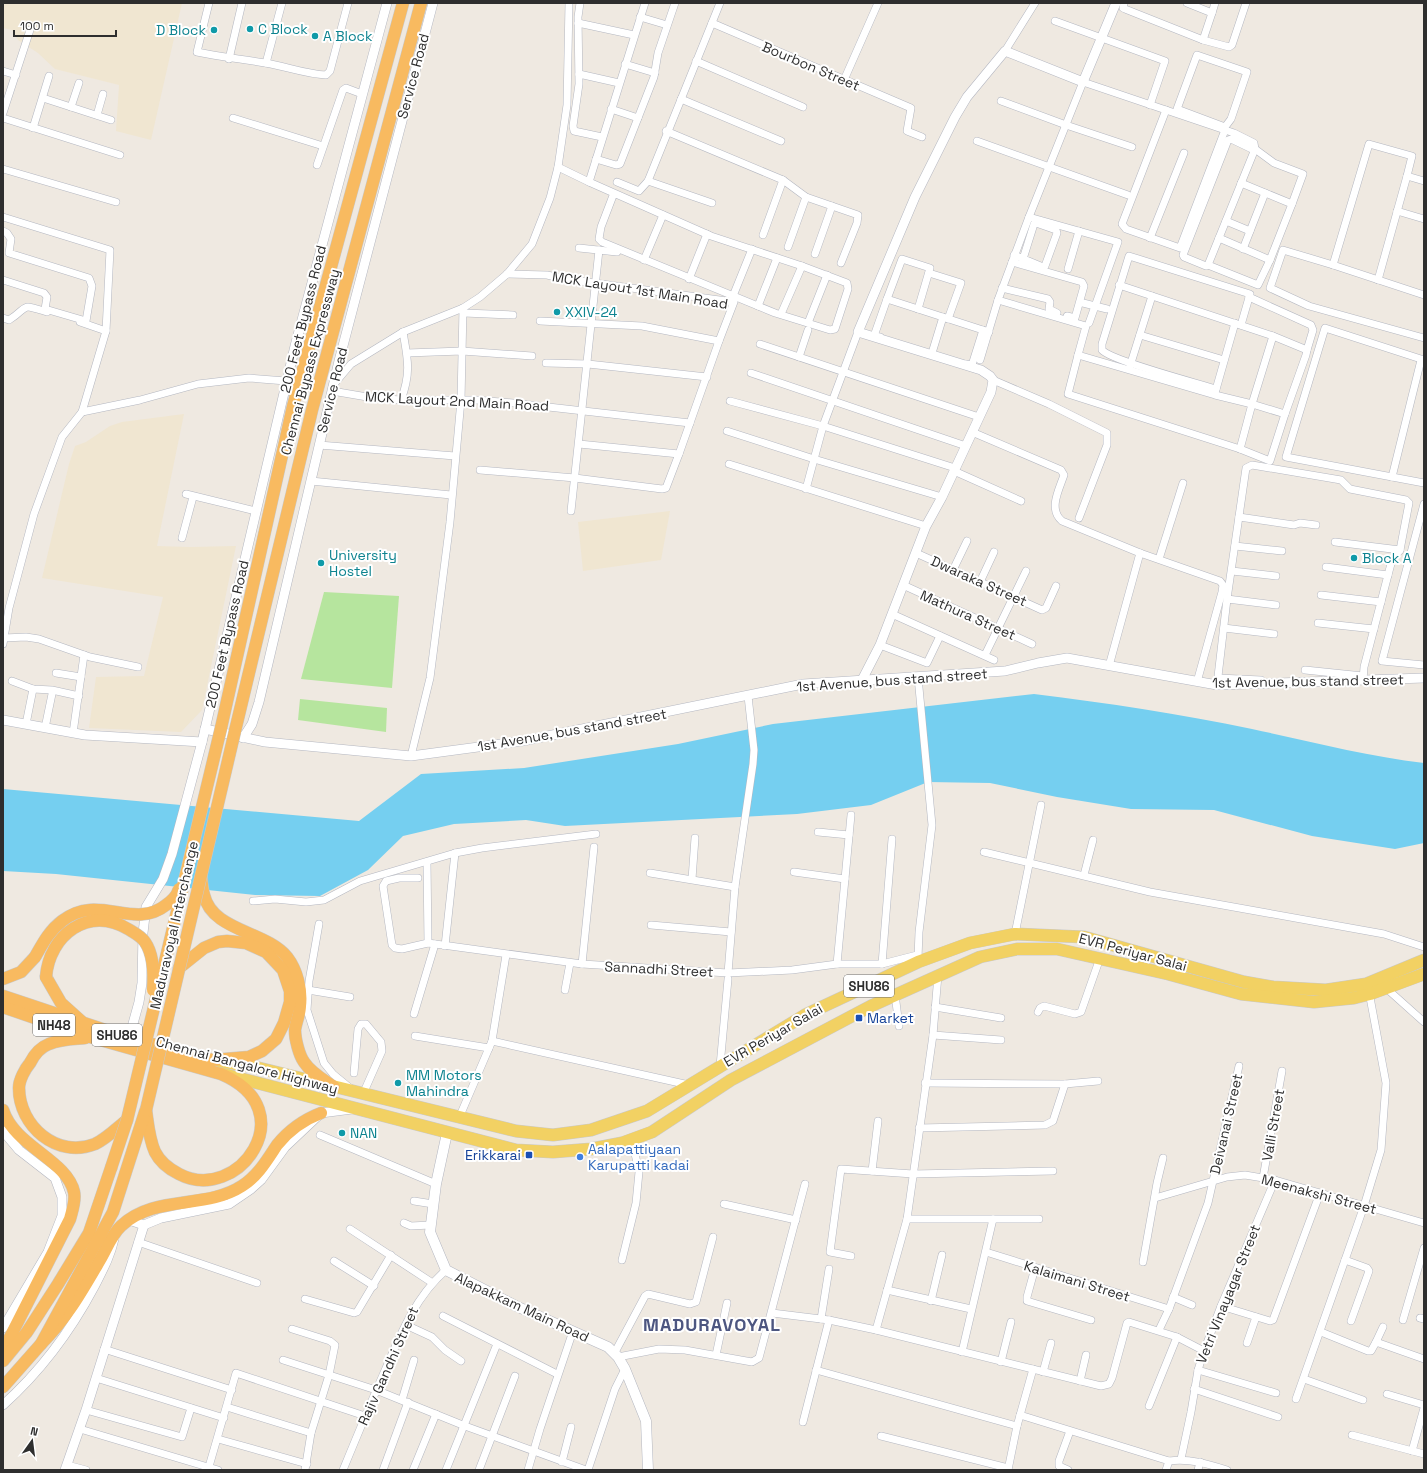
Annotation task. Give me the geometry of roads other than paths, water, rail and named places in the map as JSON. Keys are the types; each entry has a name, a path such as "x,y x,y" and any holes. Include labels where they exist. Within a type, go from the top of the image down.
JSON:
{"highway":[{"name":"Chennai Bypass Expressway","path":"221,728 293,406 403,3"},
{"name":"Chennai Bypass Expressway","path":"239,734 312,410 421,3"},
{"name":"Maduravoyal Interchange","path":"3,1361 42,1308 89,1233 126,1120 221,728"},
{"name":"Maduravoyal Interchange","path":"41,1344 113,1212 126,1172 146,1110 201,874 239,734"},
{"path":"3,979 21,972 35,957 50,932 71,915 90,909 100,909 137,915 149,915 158,911 172,901 178,894 186,873"},
{"path":"201,874 204,896 214,912 229,926 275,946 287,957 295,970 300,1006 295,1031 304,1062 314,1073 334,1088"},
{"path":"85,1025 61,1003 46,977 46,966 52,950 59,939 70,930 86,923 99,920 111,920 120,924 145,942 152,960 153,980 150,1021"},
{"path":"179,968 204,948 218,942 237,941 257,948 274,959 283,970 290,991 290,1002 284,1023 276,1039 262,1051 249,1056 213,1060"},
{"name":"NH48","path":"3,996 21,1008"},
{"name":"NH48","path":"3,1007 21,1008"},
{"name":"Chennai Bangalore Highway","path":"21,1008 213,1060"},
{"name":"Chennai Bangalore Highway","path":"21,1008 90,1037 221,1074"},
{"path":"90,1037 68,1039 48,1044 35,1055 26,1069 19,1087 25,1115 31,1125 42,1136 56,1144 77,1148 95,1144 126,1120"},
{"path":"146,1110 151,1140 155,1152 161,1161 174,1172 191,1180 222,1177 234,1172 254,1152 260,1132 261,1113 250,1092 237,1080 221,1074"},
{"path":"3,1110 6,1119 32,1148 69,1178 74,1193 74,1204 70,1219 3,1351"},
{"path":"3,1387 41,1344 60,1326 119,1228 138,1212 165,1205 211,1198 242,1186 262,1168 278,1145 292,1130 303,1121 321,1113"}],"main road":[{"name":"EVR Periyar Salai","path":"334,1088 523,1132 553,1134 591,1130 647,1110 805,1015 918,958 970,943 1015,934 1084,937 1244,982 1273,987 1326,990 1386,988 1424,974"},
{"name":"EVR Periyar Salai","path":"354,1109 516,1150 553,1152 591,1149 622,1143 652,1132 744,1073 895,994 980,957 1017,949 1057,949 1100,958 1241,994 1314,1002 1354,998 1368,989 1424,960"},
{"path":"1210,985 1213,973"},
{"path":"736,1056 744,1073"},
{"name":"Chennai Bangalore Highway","path":"213,1060 259,1068 334,1088"},
{"name":"Chennai Bangalore Highway","path":"221,1074 354,1109"},
{"name":"Alapakkam Main Road","path":"447,1132 436,1184 430,1225 430,1232 446,1270 516,1306 608,1347 616,1355 625,1369 646,1421 648,1470"}],"street":[{"path":"209,3 197,52 229,59 266,63 322,75 329,73 348,3"},
{"path":"229,59 242,3"},
{"path":"266,63 282,3"},
{"name":"200 Feet Bypass Road","path":"129,1038 140,1002 143,933 146,907 168,869 185,800 202,742 286,381 387,3"},
{"name":"Service Road","path":"239,734 255,717 332,388 433,3"},
{"path":"332,388 351,364 403,332 464,311 507,274 532,244 550,198 558,167 568,105 569,3"},
{"path":"580,3 578,23 579,84 572,126 574,131 602,137"},
{"path":"589,182 645,3"},
{"path":"596,159 616,165 620,164 655,73 658,53 675,3"},
{"path":"617,182 639,191 648,181 666,131 720,3"},
{"path":"844,80 878,3"},
{"path":"806,489 823,426 842,372 915,197 955,117 967,97 1010,44 1035,3"},
{"path":"918,309 930,268 902,259 874,336 972,365 979,358 986,331 1028,217 1050,167 1116,3"},
{"path":"1124,3 1124,9 1203,40 1231,47 1246,3"},
{"path":"1187,3 1212,13"},
{"path":"1203,40 1216,3"},
{"path":"640,17 667,25"},
{"path":"1055,21 1164,61 1150,105"},
{"path":"578,23 634,35"},
{"name":"Bourbon Street","path":"712,23 911,108 907,130 922,137"},
{"path":"3,113 30,30"},
{"path":"1004,51 1084,82 1225,130 1254,143 1255,150 1208,265"},
{"path":"1197,55 1247,72 1231,119 1225,127 1177,109 1197,55"},
{"path":"696,61 803,107"},
{"path":"625,64 655,73"},
{"path":"3,71 16,75"},
{"path":"579,74 619,83"},
{"path":"33,128 49,76"},
{"path":"71,107 79,83"},
{"path":"317,165 343,90 346,88 362,94"},
{"path":"97,115 103,94"},
{"path":"43,98 111,120"},
{"path":"680,99 781,141"},
{"path":"1001,100 1066,125 1132,147"},
{"path":"611,109 638,118"},
{"path":"1166,110 1122,224 1126,229 1150,238 1180,248 1182,246 1225,130"},
{"path":"3,118 120,155"},
{"path":"233,118 323,146"},
{"path":"666,131 783,180 806,197 858,215 841,263"},
{"path":"1231,139 1255,150 1274,163 1303,174 1270,260 1258,285 1208,265 1206,266 1184,257 1183,255 1228,140 1231,139"},
{"path":"977,141 1128,195"},
{"path":"1333,265 1369,144 1412,156 1378,280"},
{"path":"1150,238 1184,153"},
{"path":"558,167 614,194 707,234 843,280 848,285 835,329 830,330 808,327 781,314 689,279 600,240 601,227 614,194"},
{"path":"3,169 116,202"},
{"path":"1407,176 1424,181"},
{"path":"763,235 783,180"},
{"path":"648,181 712,202"},
{"path":"1241,183 1292,204"},
{"path":"1243,249 1265,192"},
{"path":"788,247 806,197"},
{"path":"815,254 832,206"},
{"path":"1397,211 1424,219"},
{"path":"644,260 663,215"},
{"path":"3,217 110,250 106,330 82,412 62,437 34,514 9,608 4,641 26,637 39,639 84,655 138,667"},
{"path":"1028,217 1118,242 1089,323"},
{"path":"1226,221 1250,231"},
{"path":"1013,259 1023,259 1043,267 1045,266 1057,233 1056,230 1036,223 1034,224 1023,259"},
{"path":"3,231 7,233 11,239 9,253 89,278 92,286 86,320 45,309 46,294 3,280"},
{"path":"1068,269 1079,231"},
{"path":"689,279 707,234"},
{"path":"1219,238 1270,260"},
{"path":"579,248 617,252"},
{"path":"733,296 752,249"},
{"path":"571,511 588,364 599,250"},
{"path":"1424,295 1283,250 1270,288 1309,306 1424,338"},
{"path":"998,300 1086,326 1068,394 1240,449 1270,461 1313,330 1311,325 1249,297 1250,294 1128,256 1102,344 1102,350 1105,354 1130,366"},
{"path":"758,306 777,258"},
{"path":"1002,288 1048,299 1050,310 1075,318 1084,286 1082,282 1013,259"},
{"path":"781,314 802,266"},
{"path":"929,273 961,282 932,353"},
{"name":"MCK Layout 1st Main Road","path":"507,274 547,275 734,302 719,341"},
{"path":"799,357 826,275"},
{"path":"1119,285 1273,336 1307,350"},
{"path":"1130,366 1152,296"},
{"path":"1215,392 1224,360 1249,297"},
{"path":"887,299 986,331"},
{"path":"1083,303 1108,309"},
{"path":"3,318 9,320 23,307 28,306 106,330"},
{"path":"464,311 513,314"},
{"path":"411,756 422,718 430,678 450,522 451,495 461,400 464,311"},
{"path":"480,470 666,488 719,341 642,326 540,321"},
{"path":"1392,477 1423,360 1325,328 1286,457 1392,477 1424,483"},
{"path":"401,400 407,382 408,362 403,332"},
{"path":"858,332 981,370 993,380 1049,404 1107,433 1107,445 1079,518"},
{"path":"1140,335 1224,360"},
{"path":"1240,449 1273,336"},
{"path":"760,344 979,417"},
{"path":"407,353 462,351 532,356"},
{"path":"1078,355 1130,366 1285,414"},
{"path":"546,363 588,364 707,377"},
{"path":"751,373 832,399 966,446"},
{"path":"82,412 140,400 198,384 249,378 286,381"},
{"path":"862,680 880,645 926,526 942,497 991,392 993,380"},
{"name":"MCK Layout 2nd Main Road","path":"332,388 401,400 501,402 690,423"},
{"path":"730,401 823,426 955,469 1020,501"},
{"path":"727,431 814,459 942,497"},
{"path":"972,432 1061,470 1064,475 1054,504 1057,517 1074,527 1140,553 1220,581 1223,585 1197,682"},
{"path":"579,444 679,454"},
{"path":"319,445 455,456"},
{"path":"729,464 926,526"},
{"path":"1272,680 1217,681 1246,468 1252,465 1341,480 1350,489 1406,500 1408,503 1400,550 1392,560 1363,678 1306,670"},
{"path":"311,481 451,495"},
{"path":"1160,559 1183,484"},
{"path":"182,538 190,496 256,511"},
{"path":"1424,504 1382,661 1424,665"},
{"path":"1239,518 1294,525 1300,523 1316,525"},
{"path":"953,570 967,542"},
{"path":"1335,542 1400,550"},
{"path":"1235,546 1282,551"},
{"path":"980,582 994,552"},
{"name":"Dwaraka Street","path":"916,553 1042,610 1046,608 1056,586"},
{"path":"1108,666 1140,553"},
{"path":"1326,567 1388,575"},
{"path":"985,655 1026,571"},
{"path":"1232,571 1276,576"},
{"name":"Mathura Street","path":"903,585 1032,644"},
{"path":"1321,595 1381,602"},
{"path":"1227,600 1276,605"},
{"path":"892,614 994,660"},
{"path":"1318,623 1374,629"},
{"path":"1224,628 1274,634"},
{"path":"880,645 927,663 940,636"},
{"path":"73,733 84,655"},
{"name":"1st Avenue, bus stand street","path":"239,734 265,742 411,756 523,741 803,684 1006,671 1067,658 1197,682 1424,678"},
{"path":"56,673 81,677"},
{"path":"918,677 932,825 918,958"},
{"path":"12,680 33,689 52,690 79,696"},
{"path":"26,724 33,689"},
{"path":"45,728 52,694"},
{"path":"720,1066 735,887 753,764 754,750 748,696"},
{"path":"3,720 73,733 202,742"},
{"path":"205,729 239,734"},
{"path":"1015,934 1041,805"},
{"path":"837,964 851,815"},
{"path":"818,832 849,835"},
{"path":"253,901 275,900 306,902 324,900 360,881 455,853 482,848 596,834"},
{"path":"692,879 695,838"},
{"path":"882,964 892,839"},
{"path":"1084,876 1093,840"},
{"path":"582,964 594,847"},
{"path":"984,852 1150,892 1384,934 1424,947"},
{"path":"445,946 455,853"},
{"path":"414,1014 431,944 427,862"},
{"path":"794,872 845,879"},
{"path":"650,873 735,887"},
{"name":"Sannadhi Street","path":"418,878 399,878 386,881 383,886 392,945 395,948 402,949 431,944 570,963 728,976 837,964 882,964 918,958"},
{"path":"319,924 308,990 307,1010 324,1063 333,1074 358,1093 382,1050 381,1042 366,1024 361,1024 358,1029 354,1074"},
{"path":"651,925 731,932"},
{"path":"459,1118 491,1044 506,955"},
{"path":"1038,1012 1040,1008 1044,1006 1075,1014 1081,1012 1100,958"},
{"path":"565,990 570,963"},
{"path":"876,1330 906,1219 933,1035 938,975"},
{"path":"1386,988 1424,1022"},
{"path":"1296,1399 1346,1260 1381,1150 1386,1083 1368,989"},
{"path":"308,990 350,997"},
{"path":"895,994 899,1026"},
{"path":"935,1007 1001,1018"},
{"path":"933,1035 1001,1040"},
{"path":"414,1036 491,1044 690,1085"},
{"name":"Deivanai Street","path":"1159,1330 1169,1309 1208,1203 1239,1066"},
{"name":"Valli Street","path":"1263,1178 1282,1072"},
{"path":"925,1083 1065,1084 1098,1080"},
{"path":"919,1128 1044,1125 1053,1121 1065,1084"},
{"path":"129,1220 144,1225 161,1218 229,1204 261,1180 285,1147 321,1113 354,1109"},
{"path":"872,1171 878,1121"},
{"path":"3,1131 19,1150 55,1178 62,1197 62,1216 48,1252 3,1328"},
{"path":"320,1135 436,1184"},
{"path":"622,1260 636,1203 639,1172 632,1140"},
{"path":"1143,1262 1163,1158"},
{"path":"851,1256 830,1252 841,1169 913,1174 1053,1171"},
{"name":"Meenakshi Street","path":"1155,1198 1227,1177 1245,1175 1275,1180 1424,1223"},
{"name":"Vetri Vinayagar Street","path":"1181,1459 1198,1370 1204,1351 1220,1306 1275,1180"},
{"path":"616,1355 659,1349 686,1350 756,1361 759,1358 772,1313 805,1184"},
{"path":"1220,1306 1272,1321 1320,1193"},
{"path":"414,1201 433,1204"},
{"path":"724,1204 796,1220"},
{"path":"906,1219 1039,1219"},
{"path":"962,1352 970,1309 986,1252 992,1219"},
{"path":"404,1223 411,1226 430,1225"},
{"path":"86,1470 66,1467 80,1429 144,1225"},
{"path":"350,1228 431,1282"},
{"path":"3,1405 23,1387 58,1347 88,1297 111,1254 115,1236"},
{"path":"616,1355 645,1296 648,1294 690,1304 696,1302 713,1237"},
{"path":"138,1242 257,1283"},
{"path":"1403,1320 1424,1248"},
{"name":"Kalaimani Street","path":"986,1252 1169,1309"},
{"path":"305,1299 354,1313 360,1310 391,1255"},
{"path":"931,1301 942,1256"},
{"path":"1346,1260 1367,1268 1368,1270 1351,1321"},
{"path":"334,1261 374,1286"},
{"path":"1035,1268 1027,1301 1091,1320"},
{"path":"802,1422 816,1370 825,1319 829,1269"},
{"name":"Rajiv Gandhi Street","path":"343,1470 376,1390 419,1299 431,1282 446,1270"},
{"path":"887,1290 970,1309"},
{"path":"1173,1297 1192,1305"},
{"path":"716,1355 727,1303"},
{"path":"772,1313 825,1319 876,1330 1102,1386 1109,1384 1112,1378 1128,1322 1159,1330 1177,1337 1204,1351"},
{"path":"443,1316 557,1374"},
{"path":"1247,1343 1256,1317"},
{"path":"1001,1362 1011,1322"},
{"path":"406,1325 432,1337 445,1350 461,1361"},
{"path":"1321,1332 1368,1351 1371,1350 1383,1327"},
{"path":"218,1439 306,1467 311,1433 329,1375 335,1345 334,1343 292,1329"},
{"path":"528,1470 572,1330"},
{"path":"1149,1406 1177,1337"},
{"path":"1376,1342 1424,1359"},
{"path":"1043,1372 1051,1343"},
{"path":"446,1470 497,1344"},
{"path":"104,1349 232,1390"},
{"path":"1080,1380 1086,1355"},
{"path":"283,1360 376,1390 465,1426 587,1470 603,1430 615,1389 625,1369"},
{"path":"383,1470 405,1401 414,1360"},
{"path":"881,1436 1008,1469 1017,1426 1033,1369"},
{"path":"816,1370 1017,1426"},
{"path":"1198,1370 1276,1393"},
{"path":"208,1469 236,1373 365,1416"},
{"path":"479,1470 515,1376"},
{"path":"96,1378 224,1418"},
{"path":"1304,1379 1363,1400"},
{"path":"1194,1389 1278,1417"},
{"path":"1387,1394 1424,1405"},
{"path":"227,1407 311,1433"},
{"path":"86,1410 182,1437 191,1408"},
{"path":"1412,1451 1424,1408"},
{"path":"413,1470 436,1414"},
{"path":"1020,1415 1169,1461 1181,1459 1200,1462 1227,1470"},
{"path":"562,1462 571,1427"},
{"path":"80,1429 208,1469 218,1470"},
{"path":"1068,1470 1059,1466 1059,1461 1070,1431"},
{"path":"1352,1435 1424,1454"},
{"path":"1166,1470 1169,1461"},
{"path":"1198,1470 1200,1462"}],"water":[{"path":"1034,694 1198,718 1359,752 1424,763 1424,843 1395,849 1312,836 1214,810 1131,809 1057,797 990,783 928,782 871,805 797,814 565,826 526,820 454,824 403,836 368,870 320,896 255,895 56,874 3,871 3,789 359,821 421,774 524,768 678,744 773,724"}],"place":[{"name":"C Block","path":"250,29"},
{"name":"D Block","path":"214,30"},
{"name":"A Block","path":"315,36"},
{"name":"XXIV-24","path":"557,312"},
{"name":"Block A","path":"1354,558"},
{"name":"University Hostel","path":"321,563"},
{"name":"Market","path":"859,1018"},
{"name":"MM Motors Mahindra","path":"398,1083"},
{"name":"NAN","path":"342,1133"},
{"name":"Erikkarai","path":"529,1155"},
{"name":"Aalapattiyaan Karupatti kadai","path":"580,1157"}],"district":[{"name":"MADURAVOYAL","path":"712,1324"}]}
